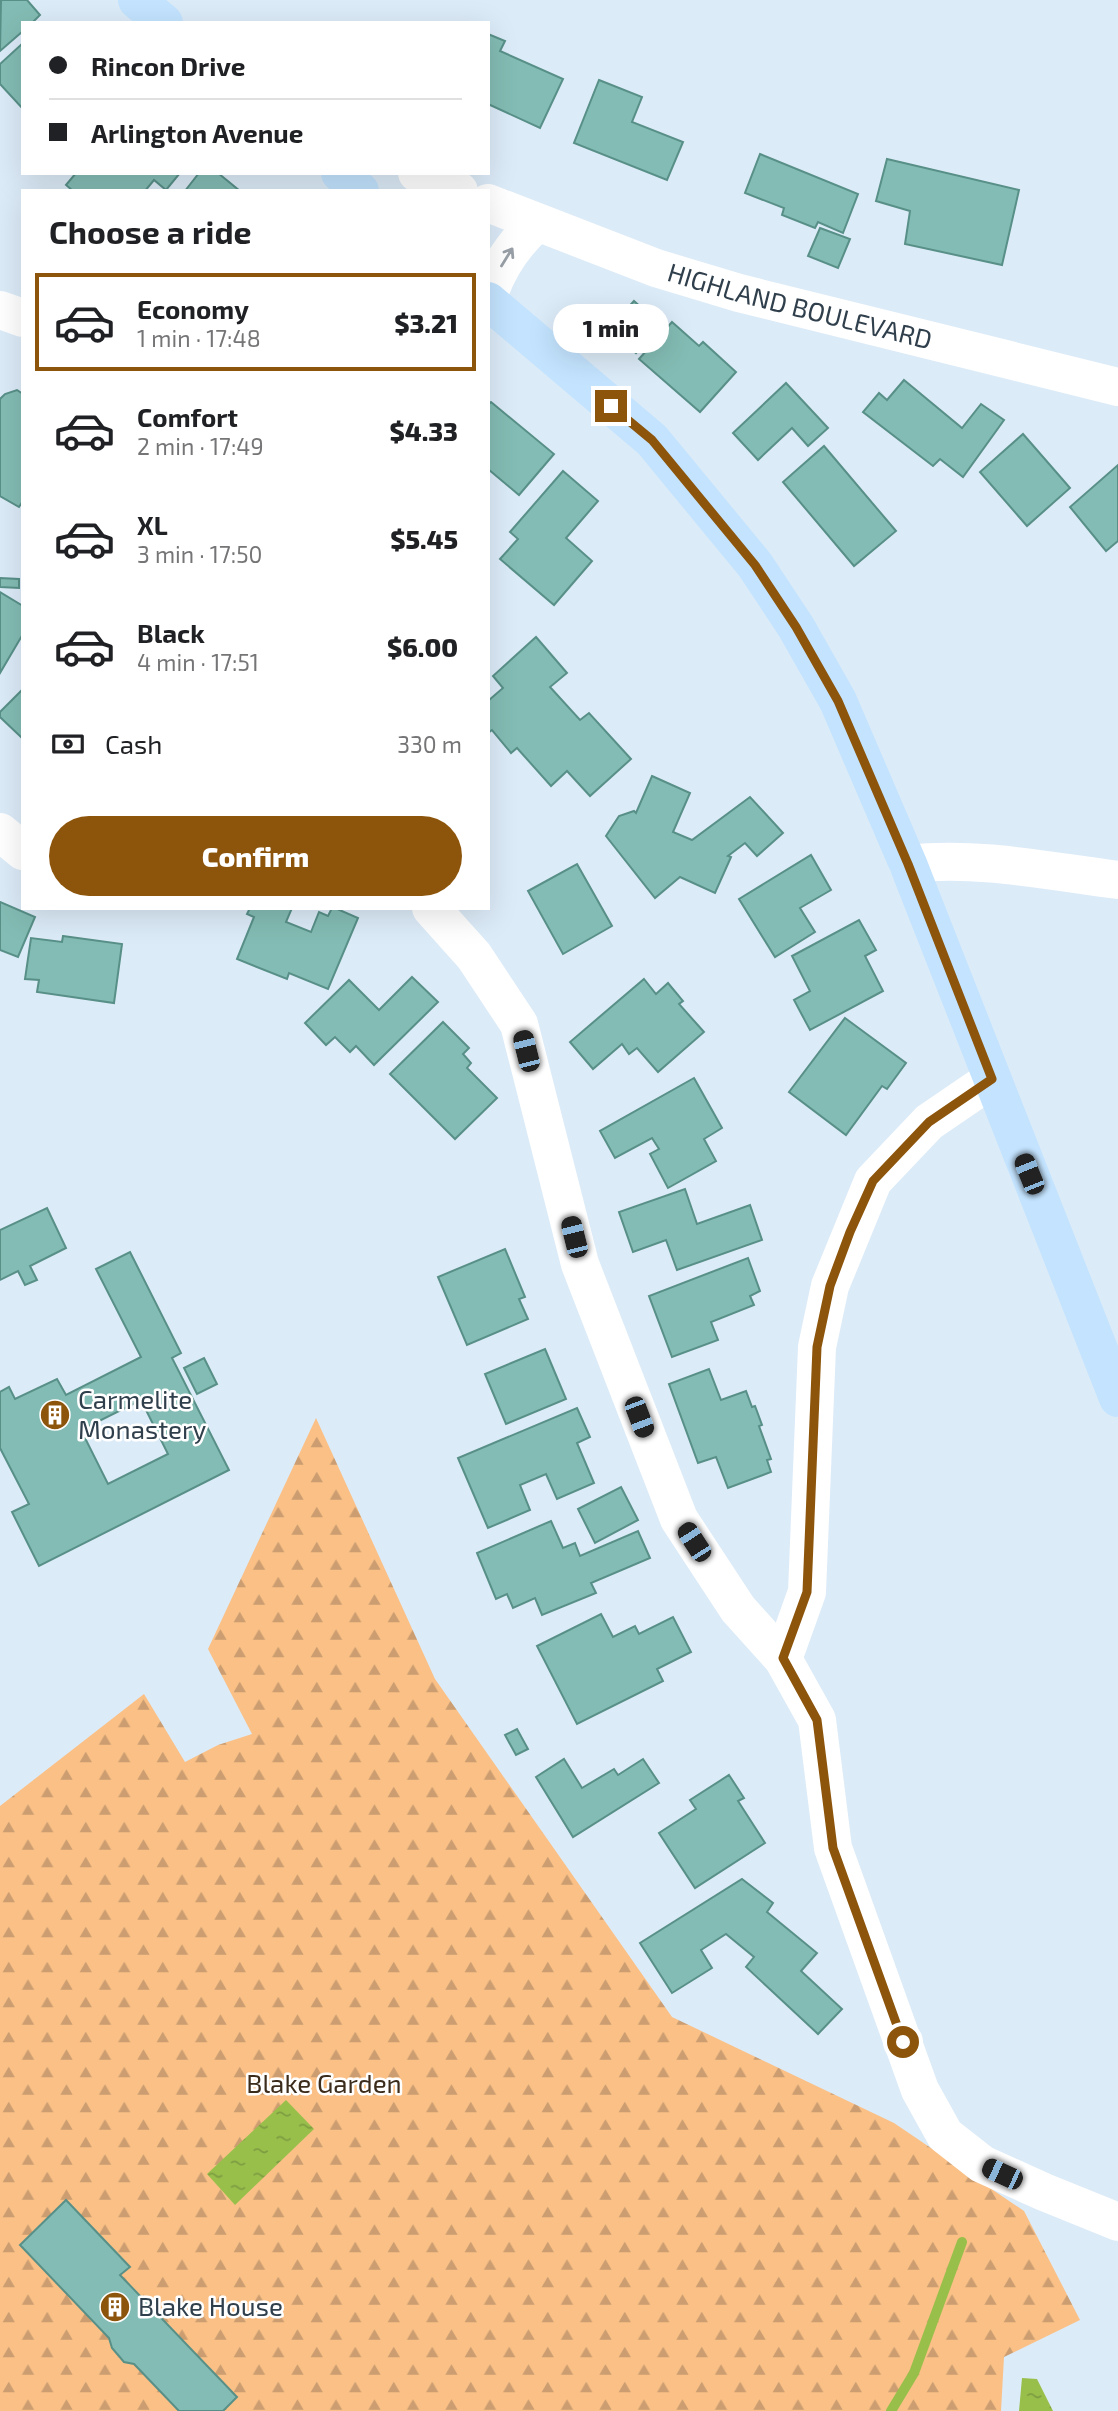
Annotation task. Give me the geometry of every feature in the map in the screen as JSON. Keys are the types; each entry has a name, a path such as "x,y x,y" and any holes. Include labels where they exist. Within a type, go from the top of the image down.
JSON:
{"main road":[{"path":"138,0 162,21"},
{"path":"342,175 358,189"},
{"path":"490,301 652,440 755,565 796,627 838,701 908,864 1118,1398"}],"street":[{"path":"422,175 454,189"},
{"name":"HIGHLAND BOULEVARD","path":"490,204 656,268 739,293 1118,387"},
{"path":"490,294 506,256 520,238 537,223"},
{"path":"0,310 21,317"},
{"path":"0,832 21,848"},
{"path":"908,864 940,860 984,862 1118,880"},
{"path":"433,910 474,956 519,1024 580,1264 679,1519 738,1609 783,1658 817,1720 833,1848 920,2090 945,2135 982,2164 1118,2222"},
{"path":"783,1658 807,1592 817,1347 830,1286 873,1181 929,1122 992,1079"}],"green space":[{"name":"Blake Garden","path":"316,1418 435,1679 672,2017 894,2123 1024,2211 1080,2320 1004,2357 1001,2411 0,2411 0,1806 144,1694 185,1762 218,1745 252,1734 208,1649"}],"water":[{"path":"286,2100 314,2129 235,2205 207,2174"},
{"path":"1022,2378 1037,2379 1053,2411 1019,2411"}],"building":[{"path":"1,0 27,0 40,15 34,21 21,21 21,33 0,51"},
{"path":"490,35 505,41 500,51 563,79 540,128 490,105"},
{"path":"21,45 21,107 0,84 0,64"},
{"path":"599,80 642,97 632,122 683,142 667,180 574,143"},
{"path":"760,154 858,194 843,233 818,222 815,228 782,215 784,208 745,193"},
{"path":"887,159 1019,190 1002,265 905,244 910,211 876,201"},
{"path":"74,175 178,175 167,189 154,180 147,189 71,189 66,185"},
{"path":"197,175 220,175 238,189 187,189"},
{"path":"820,228 850,239 838,268 808,256"},
{"path":"634,301 661,325 636,353 608,330"},
{"path":"672,322 699,346 703,342 736,372 700,412 639,359"},
{"path":"904,380 962,428 981,404 1004,420 963,477 940,459 933,466 863,412 879,393 887,400"},
{"path":"786,383 828,428 808,446 792,428 758,460 733,433"},
{"path":"17,390 21,393 19,507 0,496 0,399"},
{"path":"490,403 554,454 519,495 490,471"},
{"path":"1023,434 1070,488 1027,526 980,472"},
{"path":"824,446 896,531 854,566 783,482"},
{"path":"1118,465 1118,541 1106,551 1070,507"},
{"path":"563,471 598,501 566,538 592,561 554,605 500,559 518,539 510,532"},
{"path":"0,578 19,579 19,588 0,587"},
{"path":"0,592 21,605 21,637 0,673"},
{"path":"536,637 567,673 550,687 580,720 589,713 631,759 590,796 567,771 551,786 517,748 511,753 492,730 490,732 490,699 503,688 493,676"},
{"path":"21,691 21,737 0,717 0,712"},
{"path":"652,776 690,793 673,832 692,840 750,797 783,833 757,856 745,843 728,856 731,857 715,893 680,877 655,898 606,836 619,816 634,811 636,813"},
{"path":"811,855 831,890 800,908 815,932 775,957 739,899"},
{"path":"577,864 612,926 563,954 528,891"},
{"path":"0,902 35,917 18,957 0,950"},
{"path":"249,910 291,910 286,922 311,932 319,912 328,916 331,910 340,910 358,918 328,989 289,973 287,979 237,959 254,917 247,914"},
{"path":"859,920 876,950 865,956 883,991 810,1030 794,1000 810,991 792,956"},
{"path":"63,936 122,944 114,1003 37,992 39,980 25,979 31,938 62,942"},
{"path":"412,977 438,1002 374,1065 356,1046 350,1052 335,1037 326,1045 305,1023 349,980 379,1010"},
{"path":"644,979 656,994 668,983 683,1001 679,1004 704,1032 658,1072 637,1048 629,1054 622,1044 593,1069 570,1042"},
{"path":"845,1018 906,1063 887,1089 882,1086 846,1135 789,1092"},
{"path":"443,1022 469,1048 463,1054 471,1063 467,1068 497,1098 455,1139 390,1074"},
{"path":"694,1078 722,1128 704,1139 716,1161 668,1188 650,1154 659,1149 652,1138 615,1158 600,1131"},
{"path":"685,1189 697,1224 750,1205 762,1240 677,1270 666,1240 633,1252 619,1212"},
{"path":"47,1208 66,1248 30,1266 37,1280 25,1285 18,1271 0,1280 0,1230"},
{"path":"505,1249 525,1297 519,1299 528,1319 467,1345 438,1277"},
{"name":"Carmelite Monastery","path":"130,1252 181,1353 172,1358 229,1470 39,1566 12,1512 29,1504 0,1448 0,1392 9,1387 15,1399 57,1379 66,1395 141,1357 96,1269","holes":["141,1400 168,1454 108,1484 81,1430"]},
{"path":"748,1258 760,1291 750,1296 754,1305 711,1322 718,1340 672,1357 649,1296"},
{"path":"545,1349 566,1399 506,1424 485,1374"},
{"path":"204,1358 217,1384 197,1394 184,1368"},
{"path":"709,1369 721,1400 746,1391 762,1425 759,1426 771,1459 767,1460 771,1472 728,1488 716,1457 698,1463 669,1384"},
{"path":"577,1408 590,1437 577,1443 594,1483 557,1499 546,1474 520,1485 530,1510 488,1528 458,1458"},
{"path":"621,1487 638,1520 595,1543 578,1509"},
{"path":"551,1521 563,1548 575,1543 580,1556 638,1531 650,1558 591,1583 596,1593 542,1615 535,1598 513,1608 507,1594 496,1599 477,1553"},
{"path":"601,1614 613,1637 635,1626 639,1634 673,1617 691,1652 657,1669 663,1681 577,1724 537,1646"},
{"path":"517,1729 528,1749 516,1755 505,1735"},
{"path":"564,1759 582,1788 614,1769 618,1775 643,1759 659,1783 573,1837 536,1777"},
{"path":"729,1775 744,1798 738,1801 765,1843 695,1888 659,1833 696,1809 690,1800"},
{"path":"742,1879 773,1903 767,1912 817,1953 801,1971 842,2009 818,2034 746,1967 754,1957 726,1934 701,1950 712,1968 672,1993 640,1943"},
{"name":"Blake House","path":"66,2200 130,2267 120,2275 237,2397 223,2411 179,2411 134,2364 124,2362 112,2348 109,2338 20,2245"}],"waterway":[{"path":"891,2411 914,2373 962,2242"}],"place":[{"name":"Carmelite Monastery","path":"55,1415"},
{"name":"Blake House","path":"115,2307"}],"route":[{"path":"611,406 652,440 755,565 796,627 838,701 908,864 992,1079 929,1122 873,1181 830,1286 817,1347 807,1592 783,1658 817,1720 833,1848 903,2042"}]}
